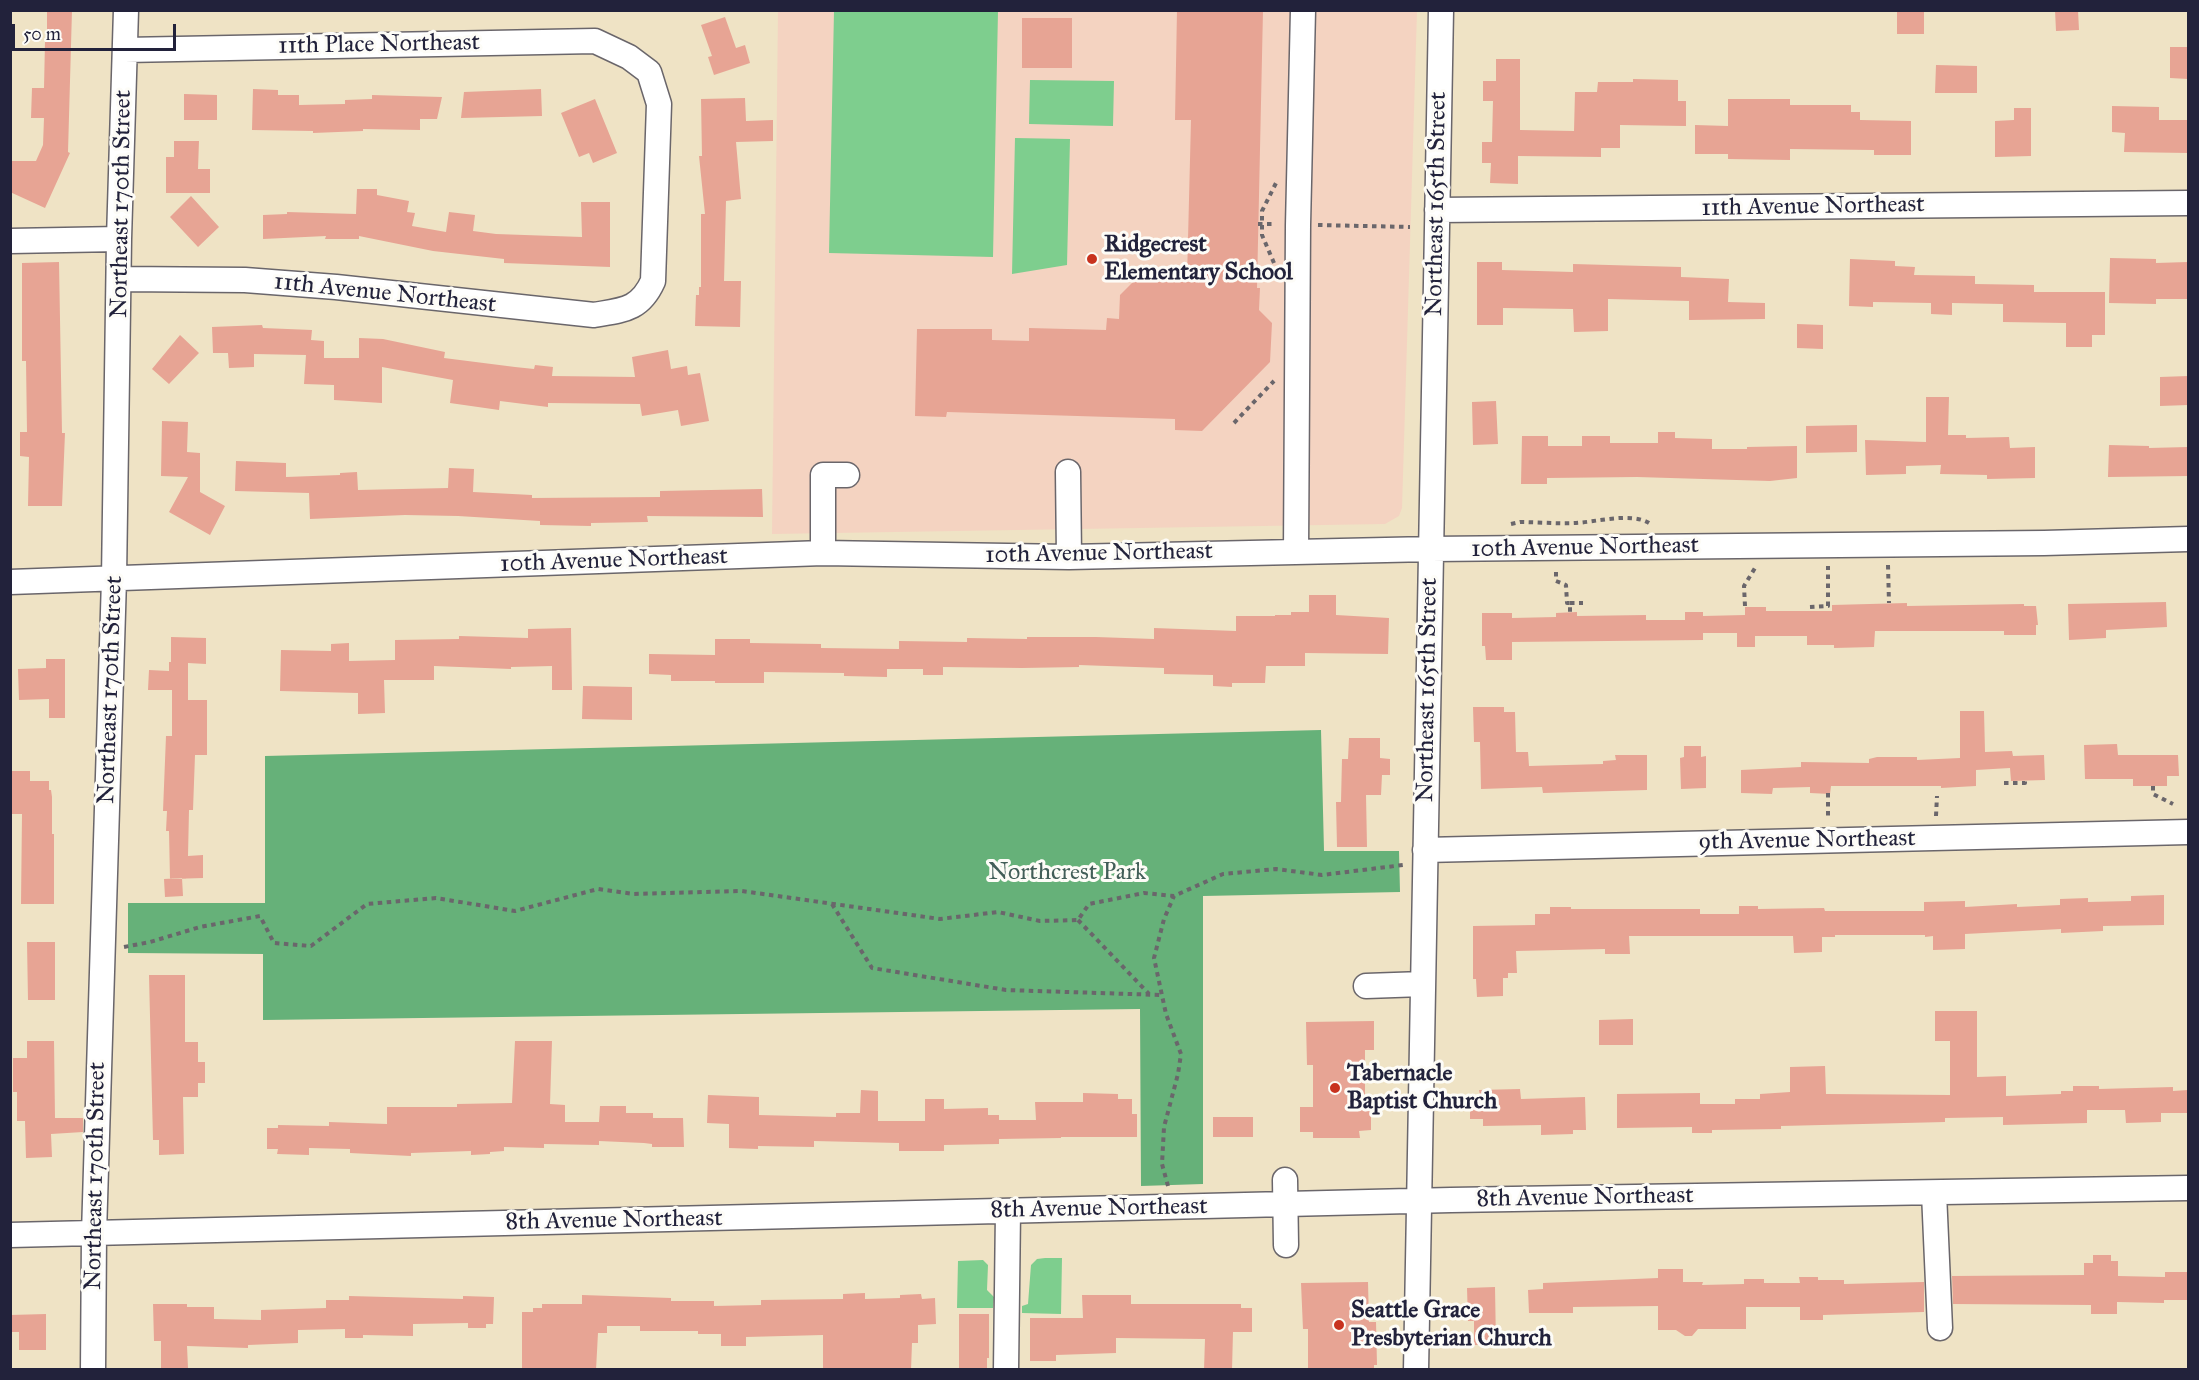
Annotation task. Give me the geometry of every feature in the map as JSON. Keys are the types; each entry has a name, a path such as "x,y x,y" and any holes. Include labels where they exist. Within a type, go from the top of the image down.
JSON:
{"street":[{"name":"Northeast 170th Street","path":"93,1370 94,1234 114,579 119,238 126,10"},
{"path":"1296,552 1298,225 1303,10"},
{"name":"Northeast 165th Street","path":"1416,1370 1423,984 1418,857 1431,549 1441,10"},
{"name":"11th Place Northeast","path":"125,50 595,41 629,57 649,72 659,104 653,280 645,297"},
{"name":"11th Avenue Northeast","path":"1437,210 2188,203"},
{"path":"10,241 119,238"},
{"name":"11th Avenue Northeast","path":"120,279 245,280 336,287 594,315 624,310 645,297"},
{"path":"1068,472 1069,557"},
{"path":"823,553 823,475 847,475"},
{"name":"10th Avenue Northeast","path":"10,582 823,553 1069,557 1431,549 2044,543 2188,539"},
{"name":"9th Avenue Northeast","path":"1418,857 2188,832"},
{"path":"1366,986 1423,984"},
{"path":"1285,1180 1286,1245"},
{"name":"8th Avenue Northeast","path":"10,1235 1419,1201 2188,1188"},
{"path":"1934,1192 1940,1328"},
{"path":"1006,1370 1008,1211"}],"path":[{"path":"1275,265 1262,235 1260,224 1262,211 1277,180"},
{"path":"1260,224 1273,224"},
{"path":"1312,225 1410,226"},
{"path":"1234,423 1276,379"},
{"path":"1810,607 1828,606 1828,566"},
{"path":"1888,566 1889,603"},
{"path":"1745,606 1744,585 1755,568"},
{"path":"1556,572 1556,581 1566,585 1567,603 1583,603"},
{"path":"1570,603 1570,612"},
{"path":"2004,783 2025,783 2025,780"},
{"path":"2153,786 2153,794 2173,804"},
{"path":"1828,794 1828,828"},
{"path":"1078,920 1089,904 1144,893 1174,896 1223,874 1276,869 1322,875 1418,857"},
{"path":"103,951 150,942 200,927 260,916 274,943 311,946 367,904 436,898 515,912 598,890 634,894 742,891 940,919 998,912 1040,921 1078,920 1149,994"},
{"path":"1173,1207 1162,1164 1164,1126 1178,1074 1180,1054 1166,1014 1154,958 1164,919 1174,896"},
{"path":"832,904 872,968 1006,990 1161,994"}],"shaded area":[{"name":"Ridgecrest Elementary School","path":"778,11 1417,11 1402,508 1399,516 1385,524 772,534"}],"green space":[{"path":"834,11 998,11 993,257 829,253"},
{"path":"1030,80 1114,81 1113,126 1029,124"},
{"path":"1015,138 1070,139 1067,265 1012,274"},
{"name":"Northcrest Park","path":"1321,730 1324,851 1399,851 1400,892 1203,896 1203,1184 1141,1186 1140,1009 263,1020 263,954 128,953 128,903 265,903 265,756"},
{"path":"1062,1258 1061,1314 1022,1313 1022,1306 1028,1304 1031,1265 1037,1259"},
{"path":"983,1260 988,1265 987,1290 994,1297 993,1308 957,1308 958,1261"}],"building":[{"path":"47,10 72,10 68,152 70,153 45,208 10,192 10,161 36,161 43,145 44,118 31,118 32,88 44,88"},
{"path":"1177,10 1263,10 1257,288 1260,288 1259,310 1272,323 1270,362 1202,431 1175,430 1175,419 947,412 946,417 915,416 917,329 992,329 992,340 1029,341 1029,328 1106,330 1107,318 1119,319 1120,295 1137,278 1187,279 1191,120 1175,120"},
{"path":"1897,10 1924,10 1924,34 1897,34"},
{"path":"2055,10 2078,10 2079,30 2056,31"},
{"path":"725,17 736,48 745,45 750,63 714,75 708,57 712,56 701,25"},
{"path":"1022,18 1072,18 1072,68 1022,68"},
{"path":"2170,47 2188,47 2188,79 2170,78"},
{"path":"1496,59 1520,59 1520,130 1574,131 1575,92 1597,92 1598,82 1633,82 1633,79 1678,80 1678,101 1686,101 1686,126 1620,125 1620,148 1601,148 1601,157 1518,156 1518,184 1490,183 1491,163 1482,163 1482,142 1492,142 1493,101 1483,101 1483,81 1496,81"},
{"path":"1936,65 1977,66 1977,93 1935,93"},
{"path":"253,89 278,90 278,95 299,95 299,105 345,104 345,100 372,99 372,95 442,97 437,119 420,119 420,130 363,129 363,131 313,133 313,131 252,130"},
{"path":"541,89 542,116 461,118 464,92"},
{"path":"184,94 217,95 217,120 184,120"},
{"path":"745,98 746,121 773,120 773,141 736,142 741,199 726,201 724,281 741,281 740,327 695,326 696,295 699,295 699,287 701,287 701,214 705,214 699,156 702,156 701,99"},
{"path":"595,99 617,153 593,163 589,153 579,157 561,113"},
{"path":"1728,99 1790,99 1790,105 1851,105 1851,112 1860,112 1860,120 1911,121 1911,155 1874,155 1874,150 1790,149 1790,160 1728,159 1728,154 1695,154 1695,125 1728,126"},
{"path":"2112,106 2159,107 2159,120 2188,120 2188,153 2124,152 2125,133 2112,132"},
{"path":"2014,108 2031,108 2031,156 1995,157 1995,121 2014,120"},
{"path":"174,141 199,141 198,169 210,169 210,193 166,193 166,157 174,157"},
{"path":"357,189 377,189 377,195 409,201 407,212 415,213 412,226 446,232 449,212 475,215 473,231 582,237 581,202 610,202 610,267 504,263 504,259 433,251 359,236 359,239 325,239 326,236 263,239 263,215 287,214 287,212 356,214"},
{"path":"191,196 219,227 198,247 170,217"},
{"path":"2110,258 2156,259 2156,263 2188,262 2188,299 2156,299 2156,304 2109,303"},
{"path":"1850,259 1895,261 1895,266 1915,267 1914,275 1975,276 1975,284 2034,285 2034,292 2105,292 2105,335 2092,335 2092,347 2066,347 2066,323 2003,322 2003,304 1952,303 1952,315 1931,314 1931,303 1873,302 1873,307 1849,306"},
{"path":"59,262 62,433 65,433 62,506 28,506 29,457 20,456 20,432 27,432 26,361 22,361 22,263"},
{"path":"1477,262 1502,262 1502,270 1573,272 1573,264 1681,267 1681,277 1729,279 1728,302 1765,303 1765,319 1689,320 1689,301 1608,299 1608,331 1574,332 1573,309 1503,308 1503,325 1477,325"},
{"path":"1797,324 1823,325 1823,349 1797,348"},
{"path":"262,325 263,328 312,330 311,340 324,341 324,358 359,358 359,338 383,339 445,352 444,358 534,369 535,365 553,367 552,376 635,377 632,357 668,350 671,369 687,366 688,375 700,373 709,421 681,426 678,410 642,416 640,404 548,403 548,407 500,401 499,410 450,403 453,380 382,367 382,403 334,400 334,385 304,384 306,355 254,354 254,367 229,368 228,353 213,353 212,327"},
{"path":"180,335 199,353 169,384 152,369"},
{"path":"2188,376 2188,405 2160,406 2160,377"},
{"path":"1926,397 1949,397 1948,435 1966,435 1966,438 2009,437 2010,448 2035,447 2035,478 1987,479 1987,475 1940,474 1941,465 1906,466 1906,474 1866,475 1865,440 1926,442"},
{"path":"1496,401 1498,444 1473,445 1472,402"},
{"path":"162,421 188,422 187,452 200,453 200,492 225,506 210,535 169,512 188,477 161,476"},
{"path":"1857,425 1857,452 1806,453 1806,426"},
{"path":"1658,432 1675,432 1675,438 1712,439 1712,449 1797,446 1797,478 1770,481 1637,477 1547,478 1547,484 1521,484 1522,436 1548,436 1548,446 1582,446 1582,436 1610,436 1610,443 1658,443"},
{"path":"2109,445 2149,446 2149,448 2188,447 2188,476 2108,477"},
{"path":"236,461 286,463 286,477 357,472 358,490 448,488 449,468 474,469 473,492 532,495 532,498 660,497 660,491 762,489 763,517 647,516 648,522 591,523 591,526 540,525 540,521 458,516 405,515 310,519 309,493 235,491"},
{"path":"1309,595 1336,595 1336,615 1389,618 1388,654 1305,653 1305,666 1266,666 1265,683 1232,683 1232,687 1213,686 1213,675 1164,674 1164,668 1079,665 1079,667 1022,668 943,667 943,675 923,675 923,669 887,669 887,677 844,676 844,673 764,672 764,683 671,681 671,675 649,674 649,654 715,655 715,639 750,639 750,643 821,644 821,648 899,649 899,641 967,642 967,638 1027,639 1027,637 1154,639 1154,628 1236,631 1236,616 1275,616 1291,615 1291,612 1309,612"},
{"path":"2166,602 2167,627 2106,630 2106,638 2069,640 2068,604"},
{"path":"1907,603 1907,606 2024,604 2024,606 2036,606 2038,625 2036,625 2036,635 2004,635 2004,631 1875,631 1874,647 1834,648 1834,645 1807,645 1807,636 1755,636 1755,647 1737,647 1737,633 1703,633 1703,640 1512,642 1512,660 1486,660 1485,646 1482,646 1482,613 1512,613 1512,618 1556,617 1556,613 1577,612 1577,616 1646,615 1646,620 1685,620 1685,612 1703,612 1703,616 1745,615 1745,607 1766,607 1766,611 1832,611 1832,605"},
{"path":"571,628 572,690 552,690 552,666 511,667 511,669 434,666 434,680 384,680 385,713 358,714 358,693 280,691 281,650 331,651 331,644 349,643 349,661 395,660 395,640 459,639 459,636 528,638 528,629"},
{"path":"171,637 206,638 206,664 188,663 188,700 207,700 207,755 195,755 193,810 189,810 188,856 203,855 203,878 170,879 169,831 166,831 167,811 163,811 166,736 172,736 172,690 148,690 149,670 169,671"},
{"path":"46,659 65,659 65,718 49,718 49,699 19,700 18,669 46,668"},
{"path":"583,686 632,687 632,720 582,719"},
{"path":"1473,707 1504,707 1504,712 1515,712 1516,752 1528,752 1529,766 1603,764 1603,761 1616,760 1615,755 1647,755 1647,790 1543,793 1542,787 1481,789 1480,742 1474,742"},
{"path":"1960,711 1984,711 1985,752 2012,751 2013,756 2044,755 2045,780 2011,781 2010,768 1976,770 1976,786 1941,788 1941,786 1831,786 1830,794 1810,793 1810,787 1773,788 1772,794 1741,793 1741,770 1801,767 1801,762 1869,763 1869,759 1877,757 1917,757 1917,760 1960,758"},
{"path":"1349,738 1380,738 1380,758 1390,759 1390,775 1382,775 1381,795 1366,795 1367,847 1337,847 1336,802 1341,802 1342,759 1348,759"},
{"path":"2117,744 2118,755 2178,755 2179,776 2167,776 2167,786 2133,786 2133,779 2085,779 2084,745"},
{"path":"1684,746 1701,746 1701,757 1706,756 1706,788 1681,789 1680,758 1684,757"},
{"path":"10,771 30,771 30,781 49,781 52,797 52,834 54,834 54,904 21,904 22,814 10,814"},
{"path":"182,878 183,896 165,897 164,879"},
{"path":"2164,895 2164,925 2103,926 2103,931 2061,933 2061,929 1965,934 1965,949 1933,950 1933,936 1835,935 1835,937 1822,937 1822,952 1794,953 1793,936 1629,936 1630,954 1605,954 1605,949 1516,951 1517,973 1508,973 1508,978 1503,978 1503,996 1477,997 1476,979 1473,979 1473,926 1535,925 1535,914 1550,914 1550,907 1700,909 1700,914 1739,914 1739,906 1758,906 1758,909 1824,908 1825,911 1924,911 1924,902 1965,901 1965,907 2017,904 2017,907 2060,905 2060,899 2088,898 2088,902 2131,901 2131,896"},
{"path":"27,942 55,942 55,1000 28,1000"},
{"path":"149,975 185,975 185,1042 198,1042 198,1062 205,1062 205,1083 198,1083 198,1097 183,1097 184,1154 159,1155 159,1140 153,1140"},
{"path":"1935,1011 1977,1011 1977,1077 2006,1076 2006,1096 2061,1094 2061,1091 2073,1091 2073,1086 2099,1086 2099,1089 2173,1087 2173,1091 2188,1090 2188,1113 2161,1113 2161,1122 2126,1123 2125,1110 2087,1110 2087,1123 2003,1125 2003,1117 1945,1118 1945,1122 1781,1126 1781,1129 1712,1130 1712,1133 1692,1133 1692,1127 1617,1128 1617,1094 1700,1093 1700,1104 1735,1104 1735,1099 1760,1099 1760,1094 1790,1092 1790,1067 1825,1066 1826,1094 1950,1095 1950,1041 1935,1041"},
{"path":"1633,1019 1633,1045 1599,1045 1599,1020"},
{"name":"Tabernacle Baptist Church","path":"1374,1021 1374,1050 1365,1050 1365,1103 1371,1103 1371,1130 1359,1131 1360,1138 1313,1138 1313,1132 1300,1132 1300,1107 1313,1107 1313,1065 1307,1065 1306,1022"},
{"path":"27,1041 54,1041 55,1118 83,1118 83,1132 51,1134 52,1157 26,1158 25,1121 17,1121 17,1092 13,1092 13,1058 27,1058"},
{"path":"515,1041 552,1041 550,1104 565,1105 565,1122 599,1122 600,1106 626,1106 626,1113 653,1113 653,1118 683,1118 684,1147 652,1147 652,1144 644,1143 599,1141 599,1145 544,1144 544,1148 504,1147 504,1151 490,1152 490,1154 471,1155 471,1151 411,1153 411,1156 350,1153 350,1149 309,1148 309,1155 277,1154 278,1149 267,1149 267,1128 278,1128 278,1125 329,1126 329,1122 387,1124 387,1107 457,1107 457,1104 512,1103"},
{"path":"1520,1089 1521,1099 1585,1097 1586,1130 1573,1130 1573,1134 1541,1135 1541,1125 1483,1126 1483,1119 1470,1119 1470,1096 1480,1095 1479,1090"},
{"path":"861,1090 878,1091 878,1121 925,1121 925,1099 944,1099 944,1109 988,1108 988,1115 999,1115 999,1120 1036,1120 1035,1102 1083,1102 1083,1093 1118,1094 1118,1099 1132,1099 1132,1114 1137,1114 1137,1137 999,1139 999,1144 944,1145 944,1151 899,1151 899,1143 814,1141 814,1147 758,1146 758,1149 729,1148 729,1124 707,1123 708,1095 759,1097 759,1115 836,1117 836,1113 860,1113"},
{"path":"1213,1117 1253,1117 1253,1137 1213,1137"},
{"path":"2093,1255 2111,1255 2111,1261 2118,1261 2118,1276 2165,1277 2165,1272 2188,1272 2188,1300 2164,1300 2164,1303 2117,1302 2117,1314 2091,1314 2091,1305 1953,1304 1952,1276 2084,1275 2084,1263 2093,1263"},
{"path":"1658,1269 1683,1269 1683,1282 1703,1282 1702,1285 1744,1284 1744,1279 1764,1279 1764,1283 1800,1283 1799,1277 1844,1280 1844,1284 1924,1282 1924,1312 1823,1315 1823,1320 1800,1320 1800,1307 1746,1307 1746,1329 1698,1329 1692,1336 1685,1336 1676,1330 1658,1330 1658,1306 1573,1307 1573,1313 1529,1313 1528,1290 1543,1289 1543,1283 1658,1278"},
{"name":"Seattle Grace Presbyterian Church","path":"1368,1282 1369,1322 1376,1322 1377,1365 1374,1365 1374,1370 1308,1370 1308,1329 1303,1329 1301,1283"},
{"path":"1495,1287 1496,1345 1474,1345 1474,1321 1468,1321 1467,1288"},
{"path":"865,1293 865,1299 900,1298 900,1295 921,1294 922,1299 935,1298 936,1324 918,1325 918,1343 912,1343 911,1370 823,1370 823,1335 746,1337 746,1346 721,1346 721,1334 698,1334 698,1331 640,1331 640,1326 607,1326 607,1333 598,1333 596,1370 522,1370 522,1312 533,1312 533,1308 542,1308 542,1304 582,1304 582,1295 671,1298 671,1301 714,1301 714,1306 761,1305 761,1300 843,1299 843,1294"},
{"path":"1082,1295 1131,1295 1131,1304 1241,1304 1241,1308 1252,1308 1252,1332 1233,1332 1232,1370 1204,1370 1205,1339 1116,1338 1116,1353 1056,1355 1056,1361 1030,1361 1030,1318 1083,1318"},
{"path":"349,1296 463,1299 463,1296 494,1297 493,1324 486,1324 486,1328 468,1328 468,1323 413,1324 413,1336 363,1335 363,1338 345,1338 345,1329 298,1330 298,1343 248,1345 248,1348 187,1346 188,1368 161,1369 161,1341 154,1341 153,1304 214,1307 214,1319 261,1320 261,1310 326,1308 326,1300 349,1300"},
{"path":"46,1314 46,1350 19,1350 19,1332 10,1332 10,1315"},
{"path":"959,1314 989,1314 987,1370 959,1370"}],"place":[{"name":"Ridgecrest Elementary School","path":"1092,259"},
{"name":"Tabernacle Baptist Church","path":"1335,1088"},
{"name":"Seattle Grace Presbyterian Church","path":"1339,1325"}]}
